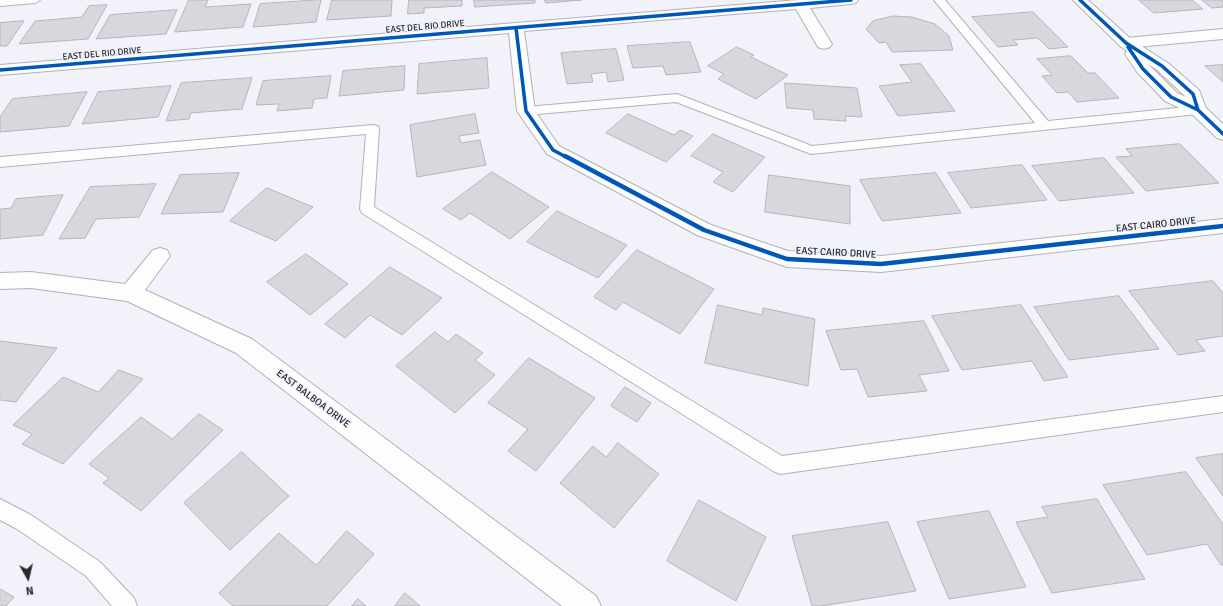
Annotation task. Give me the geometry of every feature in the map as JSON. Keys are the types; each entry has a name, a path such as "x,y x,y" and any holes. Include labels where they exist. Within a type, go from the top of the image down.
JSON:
{"street":[{"name":"EAST DEL RIO DRIVE","path":"0,70 851,0"},
{"path":"1080,0 1126,43 1143,69 1171,97 1198,110 1220,129"},
{"path":"800,4 824,44"},
{"name":"EAST CAIRO DRIVE","path":"516,28 526,111 553,150 704,230 787,259 881,264 1223,226"},
{"path":"1126,43 1223,34"},
{"path":"130,293 160,256"},
{"name":"EAST BALBOA DRIVE","path":"0,281 31,280 130,293 244,346 586,606"}],"lane":[{"path":"0,2 35,0"},
{"path":"939,0 1045,126"},
{"path":"526,111 677,98 811,150 1198,110"},
{"path":"0,162 373,129 367,209 780,465 1223,404"},
{"path":"0,509 24,522 93,569 126,606"}],"building":[{"path":"189,0 208,0 205,7 251,4 243,27 175,32"},
{"path":"321,0 316,22 253,27 260,4"},
{"path":"332,0 392,0 391,16 327,20"},
{"path":"409,0 462,0 462,6 424,8 424,13 408,14"},
{"path":"474,0 535,0 535,3 475,7"},
{"path":"545,0 582,0 546,3"},
{"path":"1139,0 1192,0 1203,9 1154,13"},
{"path":"1202,0 1223,0 1223,7 1212,8"},
{"path":"107,5 88,39 19,44 35,21 82,17 89,6"},
{"path":"177,10 166,34 96,39 110,15"},
{"path":"1033,12 1068,47 1049,49 1038,38 1013,40 1018,45 998,47 972,17"},
{"path":"893,16 912,17 935,24 949,36 953,50 892,52 886,42 879,43 866,29 873,21"},
{"path":"24,21 7,46 0,46 0,23"},
{"path":"690,42 701,72 666,75 663,66 633,68 627,46"},
{"path":"737,47 754,55 751,57 788,75 756,99 718,79 724,74 708,66"},
{"path":"616,49 624,80 608,82 606,72 591,74 593,82 567,84 561,53"},
{"path":"1071,56 1088,73 1095,73 1119,98 1077,102 1068,92 1057,93 1042,76 1052,75 1037,59"},
{"path":"487,58 489,88 417,94 419,64"},
{"path":"921,64 955,111 898,116 879,86 912,82 900,65"},
{"path":"1223,65 1223,82 1205,66"},
{"path":"405,66 404,90 339,96 343,71"},
{"path":"331,76 327,98 314,99 312,108 277,111 279,104 256,105 263,81"},
{"path":"252,78 242,109 191,113 189,119 166,121 181,83"},
{"path":"785,83 857,88 862,117 845,116 846,121 814,119 813,110 787,108"},
{"path":"171,86 158,117 82,124 98,92"},
{"path":"87,92 69,126 0,132 0,117 12,99"},
{"path":"475,114 479,133 459,136 461,143 480,140 486,165 417,177 410,125"},
{"path":"628,114 674,135 680,130 693,136 666,162 606,133"},
{"path":"713,134 765,157 733,192 713,182 723,172 691,156"},
{"path":"1180,144 1219,183 1146,191 1116,157 1132,156 1126,149"},
{"path":"1104,158 1134,193 1059,201 1032,166"},
{"path":"1022,165 1047,200 971,208 948,173"},
{"path":"492,172 549,207 510,239 470,213 461,220 443,209"},
{"path":"239,173 223,212 161,214 180,175"},
{"path":"936,173 961,213 882,221 860,180"},
{"path":"769,175 850,186 850,224 765,212"},
{"path":"156,184 139,217 96,219 85,238 59,239 90,187"},
{"path":"267,188 313,207 276,241 230,221"},
{"path":"63,195 43,235 0,239 0,209 11,208 16,199"},
{"path":"557,211 627,245 598,278 527,242"},
{"path":"637,250 714,289 680,334 623,302 616,310 594,297"},
{"path":"306,254 348,284 310,315 267,282"},
{"path":"390,267 442,298 402,335 370,315 345,338 325,324"},
{"path":"1213,281 1223,293 1223,336 1196,340 1205,351 1178,355 1129,291"},
{"path":"1119,296 1159,349 1069,360 1034,307"},
{"path":"718,305 762,315 763,308 815,319 808,386 705,363"},
{"path":"1021,305 1068,377 1044,381 1032,361 962,370 932,316"},
{"path":"924,321 949,371 919,375 927,391 868,397 857,369 841,370 826,331"},
{"path":"435,332 448,342 456,334 483,353 475,360 495,375 455,413 396,366"},
{"path":"0,341 57,348 16,402 0,400"},
{"path":"529,358 595,398 536,471 508,451 528,429 488,403"},
{"path":"119,370 143,379 63,464 22,444 32,434 13,425 63,377 98,392"},
{"path":"625,387 651,403 637,422 611,406"},
{"path":"199,414 223,430 141,511 103,483 109,478 89,464 141,417 172,439"},
{"path":"618,443 659,474 614,528 560,483 593,446 606,457"},
{"path":"242,452 289,496 230,550 184,503"},
{"path":"1223,454 1223,496 1196,458"},
{"path":"1186,472 1223,524 1223,565 1221,565 1207,544 1147,555 1103,485"},
{"path":"1097,499 1145,579 1052,593 1016,522 1048,517 1042,507"},
{"path":"699,500 766,537 736,601 667,561"},
{"path":"989,511 1026,587 949,599 917,522"},
{"path":"888,522 916,591 821,606 812,606 792,536"},
{"path":"347,531 374,554 327,606 233,606 219,593 279,533 316,565"},
{"path":"0,589 14,597 6,606 0,606"},
{"path":"405,593 420,606 395,606"},
{"path":"358,599 366,606 352,606"}],"cycle path":[{"path":"0,70 851,0"},
{"path":"1080,0 1126,43 1162,66 1193,94 1198,110"},
{"path":"516,28 526,111 553,150 704,230 787,259 881,264 1223,226"},
{"path":"1128,47 1143,69 1171,97 1198,110 1223,134"}]}
